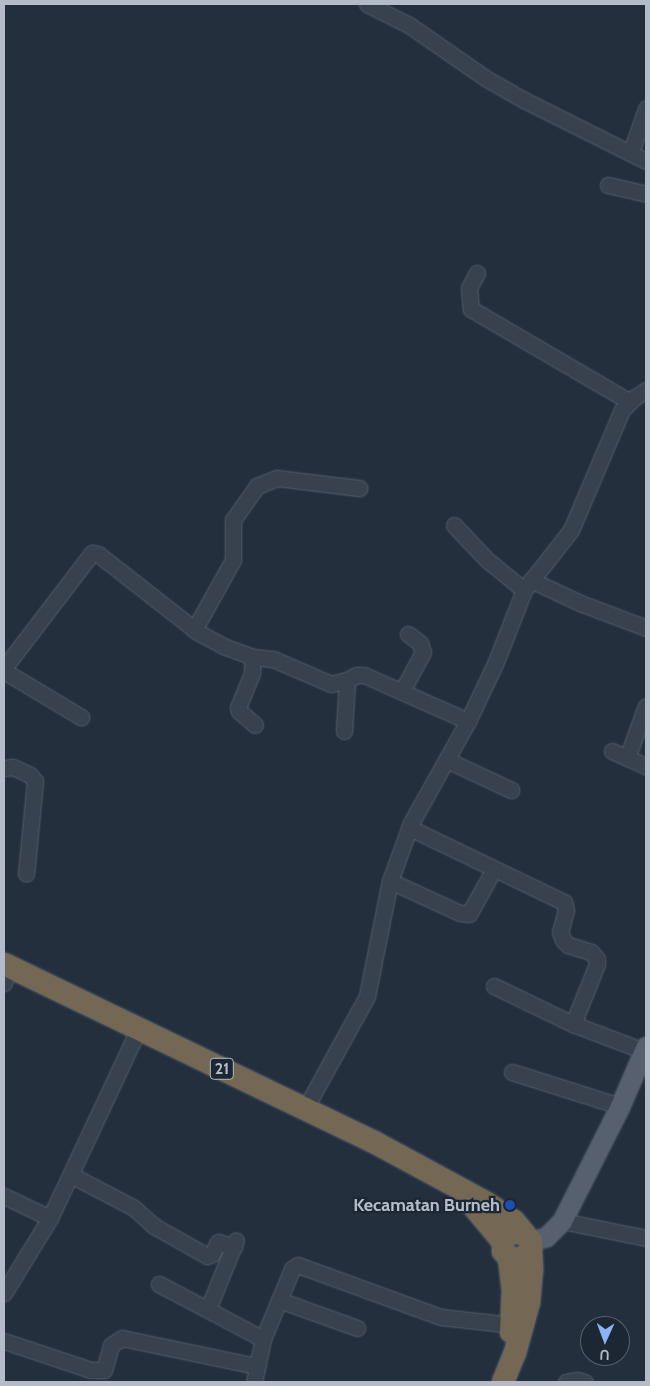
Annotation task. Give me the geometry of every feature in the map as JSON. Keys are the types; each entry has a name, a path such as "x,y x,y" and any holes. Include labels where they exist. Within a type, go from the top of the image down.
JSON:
{"highway":[{"name":"21","path":"5,971 139,1028 438,1175 501,1212 529,1242"},
{"name":"21","path":"438,1175 477,1209 506,1250"},
{"path":"506,1250 522,1260 529,1242"},
{"path":"503,1382 518,1324 531,1286 529,1242"},
{"path":"506,1250 518,1324"}],"main road":[{"path":"529,1242 546,1237 562,1221 620,1106 645,1049"}],"street":[{"path":"367,4 409,25 487,79 524,100 646,161"},
{"path":"631,152 646,109"},
{"path":"608,185 646,194"},
{"path":"477,273 468,288 471,309 630,402"},
{"path":"305,1109 367,996 390,881 410,828 468,721 495,664 528,585 571,530 612,431 630,402 646,390"},
{"path":"194,630 233,560 233,520 257,486 277,478 359,488"},
{"path":"454,525 486,558 528,585 646,628"},
{"path":"81,717 4,669 92,553 98,554 194,630 223,646 253,658 273,659 332,684 357,675 364,675 468,721"},
{"path":"402,691 423,652 420,643 408,634"},
{"path":"253,658 252,673 238,706 239,711 255,725"},
{"path":"344,731 347,680"},
{"path":"627,758 646,706"},
{"path":"612,752 646,766"},
{"path":"447,760 511,790"},
{"path":"4,768 13,767 30,775 36,781 26,874"},
{"path":"410,828 564,902 566,910 560,932 563,940 568,945 592,952 597,959 597,964 573,1024"},
{"path":"390,881 460,914 469,914 494,869"},
{"path":"494,986 573,1024 645,1049"},
{"path":"4,1293 50,1218 139,1028"},
{"path":"512,1072 620,1106"},
{"path":"70,1175 134,1208 154,1226 207,1256 212,1254 218,1242 235,1243 208,1309"},
{"path":"4,1196 50,1218"},
{"path":"562,1221 646,1238"},
{"path":"254,1382 263,1340 292,1269 298,1265 442,1317 518,1324"},
{"path":"159,1284 263,1340"},
{"path":"280,1300 357,1328"},
{"path":"4,1341 91,1370 104,1370 111,1345 122,1338 256,1366"},
{"path":"566,1382 577,1380 585,1382"}],"place":[{"name":"Kecamatan Burneh","path":"510,1205"}]}
